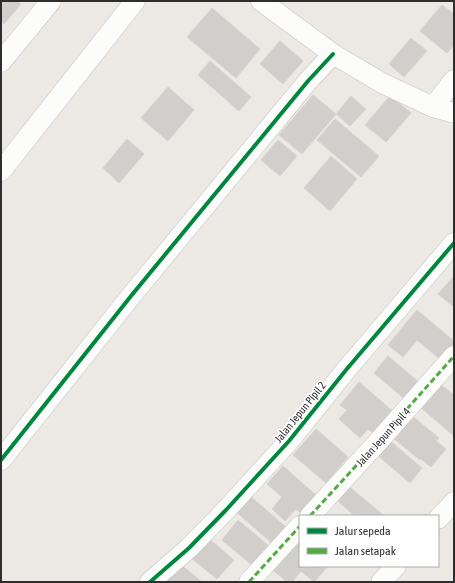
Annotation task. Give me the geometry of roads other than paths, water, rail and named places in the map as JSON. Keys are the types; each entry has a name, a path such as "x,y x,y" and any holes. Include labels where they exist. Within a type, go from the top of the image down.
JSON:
{"street":[{"path":"1,62 51,1"},
{"path":"1,170 135,1"},
{"path":"261,1 333,54 382,83 454,114"},
{"path":"1,460 136,290 303,87 333,54"},
{"path":"433,106 454,80"},
{"name":"Jalan Jepun Pipil 2","path":"150,582 189,548 210,527 290,441 346,370 454,243"},
{"name":"Jalan Jepun Pipil 4","path":"311,515 454,356"},
{"path":"439,518 454,502"},
{"path":"249,582 299,527"},
{"path":"381,582 395,567"}]}
